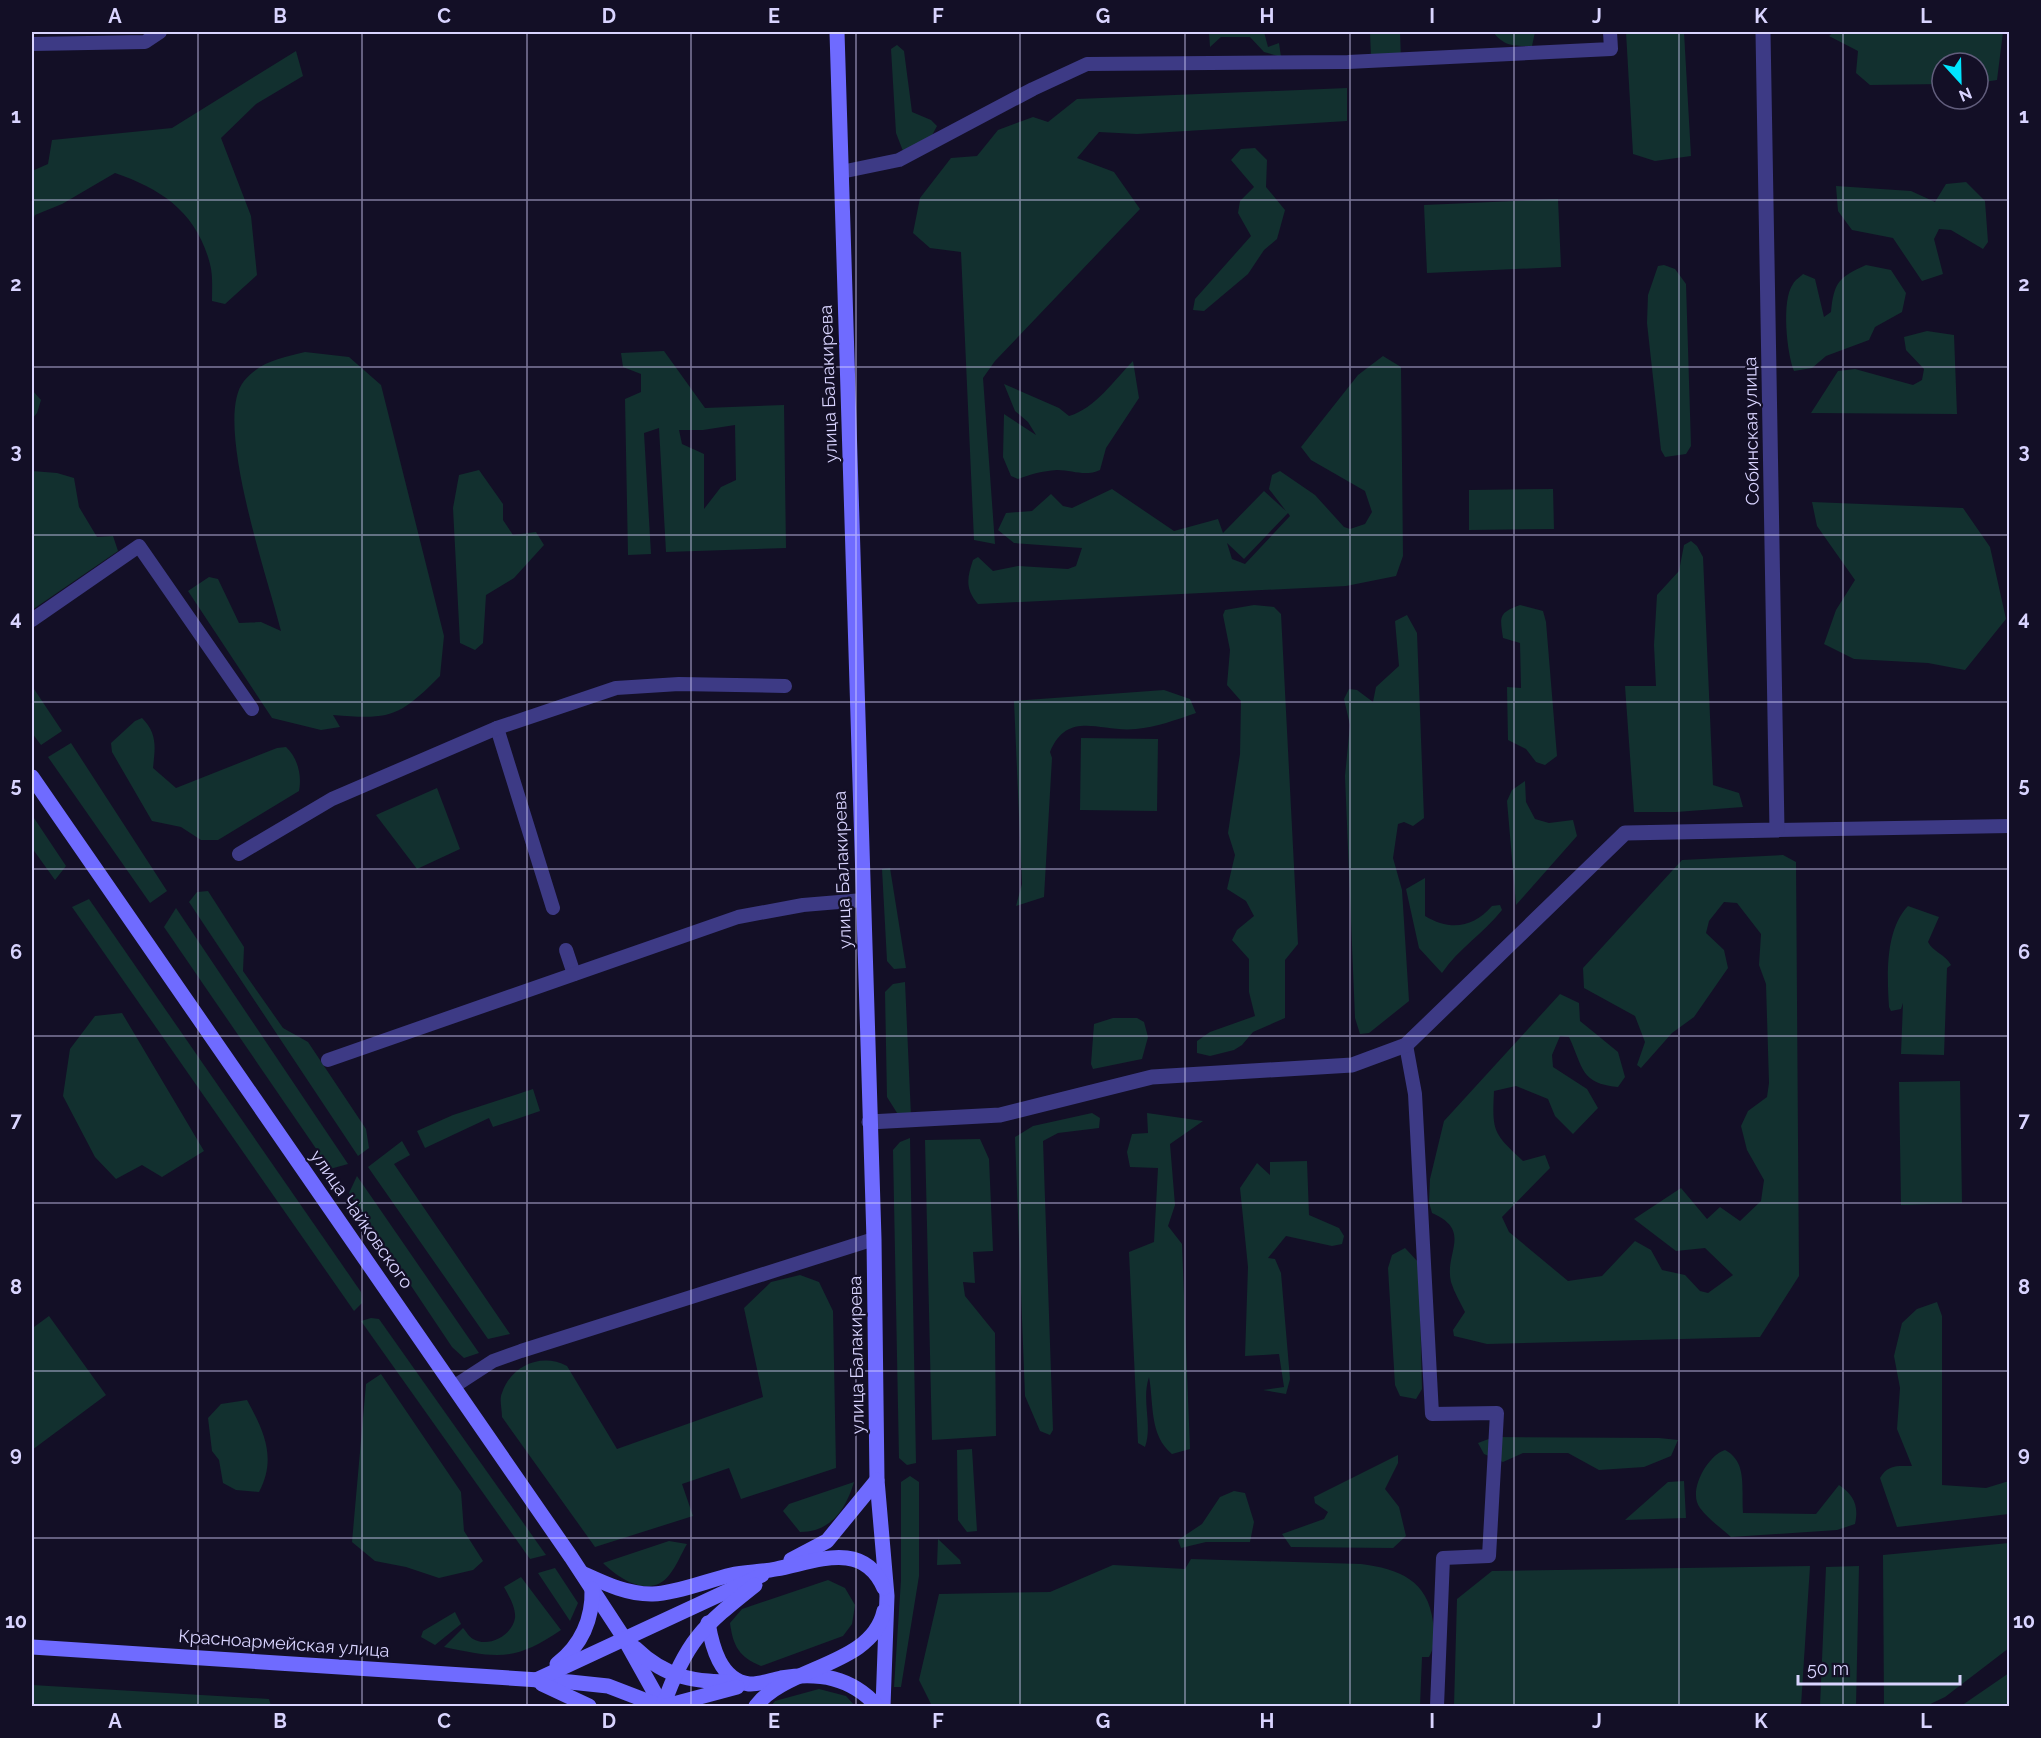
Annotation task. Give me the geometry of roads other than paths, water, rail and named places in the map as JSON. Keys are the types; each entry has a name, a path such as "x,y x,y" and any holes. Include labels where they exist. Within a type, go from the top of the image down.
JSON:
{"street":[{"name":"улица Балакирева","path":"837,32 873,1239 877,1480 887,1596 883,1707"},
{"name":"Собинская улица","path":"1763,32 1777,830"},
{"name":"улица Чайковского","path":"32,777 624,1638"},
{"path":"869,1122 1000,1115 1152,1077 1352,1065 1406,1045 1625,833 1777,830"},
{"path":"534,1681 774,1570 827,1541 877,1480"},
{"path":"581,1573 616,1588 652,1595 733,1574 774,1570 830,1557 854,1559 877,1573 887,1596 882,1618 858,1647 831,1663 781,1684 762,1698 756,1707"},
{"path":"663,1707 682,1655 708,1623 774,1570"},
{"path":"534,1681 569,1655 580,1639 593,1611 592,1589"},
{"path":"708,1623 711,1644 725,1672 748,1684"},
{"path":"624,1638 649,1662 674,1675 685,1679 748,1684"},
{"path":"624,1638 663,1707"},
{"name":"Красноармейская улица","path":"32,1647 311,1664 608,1686 663,1707"},
{"path":"663,1707 748,1684 801,1675 836,1677 864,1692 877,1707"},
{"path":"534,1681 589,1707"}],"lane":[{"path":"32,44 145,42 160,32"},
{"path":"841,172 899,160 1033,89 1087,64 1348,62 1611,49 1610,32"},
{"path":"32,620 139,546 252,709"},
{"path":"239,854 332,799 497,728 616,688 679,684 785,686"},
{"path":"497,728 553,908"},
{"path":"1777,830 2010,826"},
{"path":"328,1060 738,917 803,904 862,900"},
{"path":"566,950 574,974"},
{"path":"1406,1045 1415,1094 1432,1414 1497,1413 1489,1556 1443,1558 1437,1707"},
{"path":"453,1387 493,1361 521,1351 873,1239"}]}
